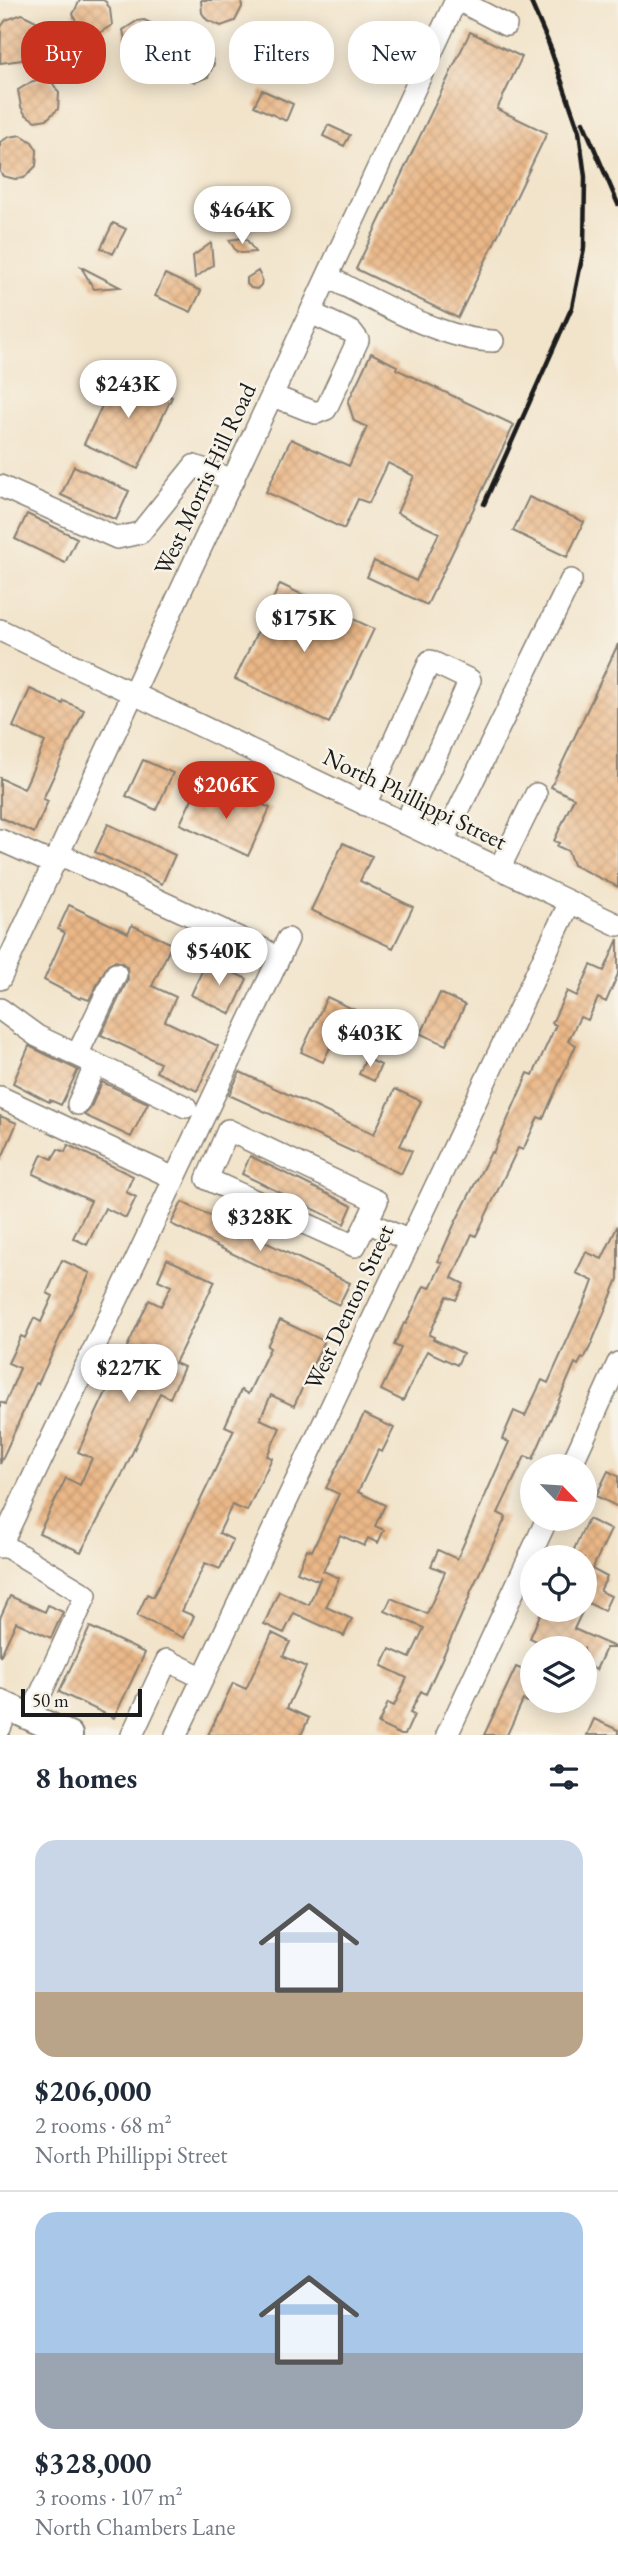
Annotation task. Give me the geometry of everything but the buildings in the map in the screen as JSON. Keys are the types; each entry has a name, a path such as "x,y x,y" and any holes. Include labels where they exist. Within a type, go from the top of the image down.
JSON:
{"main road":[{"path":"10,1714 69,1735"}],"street":[{"path":"457,0 506,25"},
{"name":"West Morris Hill Road","path":"0,979 457,0"},
{"path":"328,277 412,318 473,341 493,341"},
{"path":"273,396 316,413 326,409 358,340 352,332 311,313"},
{"path":"0,486 117,538 140,533 194,466 234,480"},
{"path":"443,842 571,580"},
{"name":"North Phillippi Street","path":"0,630 618,925"},
{"path":"365,804 430,661 470,680 405,824"},
{"path":"499,869 536,794"},
{"path":"0,840 56,859 265,950"},
{"name":"West Denton Street","path":"176,1735 570,902"},
{"path":"10,1714 86,1595 1,1545 288,939"},
{"path":"78,1104 87,1059 116,974"},
{"path":"0,1009 37,1036 186,1107"},
{"path":"0,1097 174,1178"},
{"path":"228,1130 377,1201 367,1222 355,1246 207,1179 228,1130"},
{"path":"367,1222 410,1241"},
{"path":"576,1454 618,1363"},
{"path":"447,1735 541,1531"},
{"path":"132,1735 167,1660 203,1678"}],"railway":[{"path":"530,0 552,51"},
{"path":"484,504 572,307 584,248 585,177 579,131 548,42"},
{"path":"583,122 618,204"}]}
